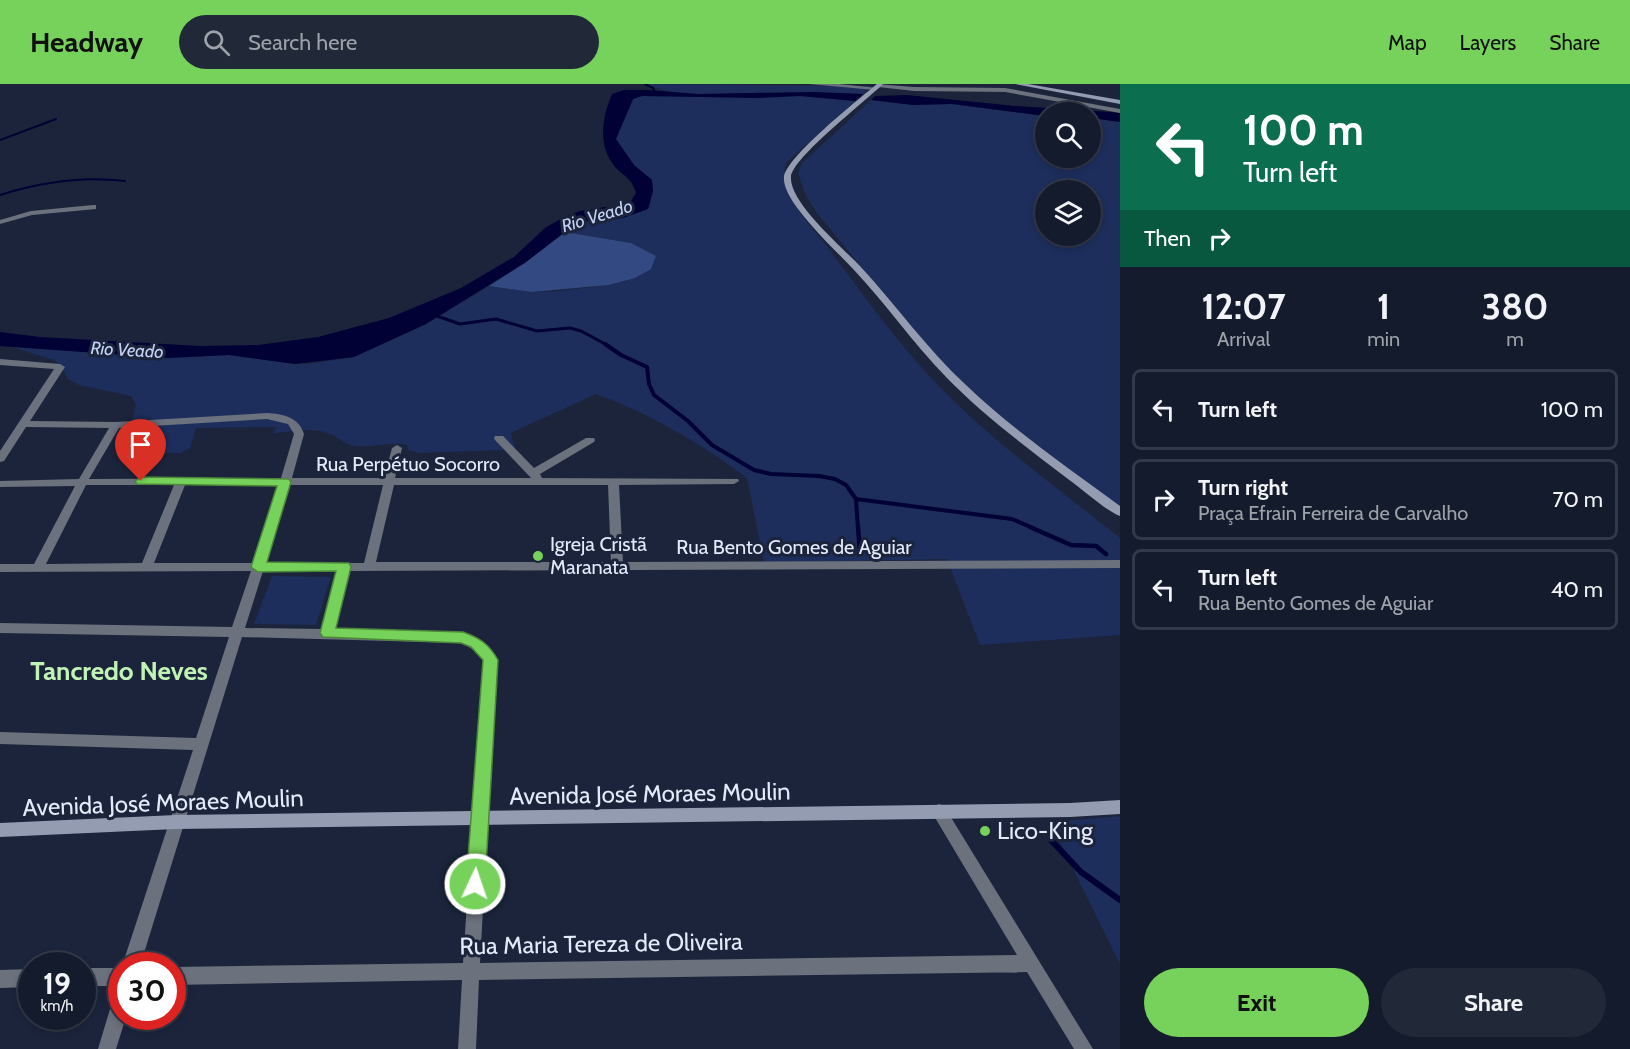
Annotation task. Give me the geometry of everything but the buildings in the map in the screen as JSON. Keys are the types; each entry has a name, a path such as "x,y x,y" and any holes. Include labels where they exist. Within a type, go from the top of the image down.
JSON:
{"main road":[{"path":"1018,84 1120,102"},
{"path":"876,88 791,165 787,176 798,204 858,269 893,313 963,388 1120,512"},
{"name":"Avenida José Moraes Moulin","path":"0,830 176,822 939,812 1120,807"}],"street":[{"path":"812,84 914,90 1005,90 1120,111"},
{"path":"0,222 31,213 93,207"},
{"path":"0,362 60,367 25,424 0,459"},
{"path":"25,424 116,425 267,416 291,421 298,426 299,434 285,482 135,952"},
{"path":"38,567 82,482 116,425"},
{"path":"499,438 537,477"},
{"name":"Rua Perpétuo Socorro","path":"537,477 591,440"},
{"path":"369,567 397,448"},
{"name":"Rua Perpétuo Socorro","path":"0,484 181,481 390,483 537,477 613,482 734,482"},
{"path":"147,567 181,481"},
{"path":"613,482 617,566"},
{"name":"Rua Bento Gomes de Aguiar","path":"0,568 1120,564"},
{"path":"328,633 344,567"},
{"path":"0,628 237,634 328,633 463,638 476,643 484,650 490,660 467,1049"},
{"path":"0,738 202,744"},
{"path":"939,812 1084,1049"},
{"name":"Rua Maria Tereza de Oliveira","path":"186,976 1030,963"},
{"path":"0,979 18,978"},
{"path":"107,1049 113,1030"}],"shaded area":[{"path":"646,84 872,86 863,94 700,94 672,92"},
{"path":"642,96 800,96 855,101 787,162 784,172 790,194 804,217 880,317 939,386 1004,446 1120,538 1120,635 980,645 947,559 764,563 747,478 674,430 636,410 596,394 511,433 515,448 503,450 418,453 408,450 407,445 400,444 352,445 330,434 316,431 302,430 273,434 276,427 196,428 190,448 180,453 130,453 153,420 132,420 136,405 131,396 79,385 68,379 61,366 54,360 12,347 168,358 229,355 308,364 354,357 426,324 489,286 532,292 559,291 609,285 635,278 631,243 565,232 578,222 623,218 649,208 653,191 652,180 634,165 616,139 633,99"},
{"path":"871,100 913,105 952,104 1035,115 1035,168 1101,168 1101,119 1120,122 1120,516 1077,484 963,390 817,213 806,196 798,173 802,163"},
{"path":"565,232 631,243 656,256 651,269 635,278 609,285 532,292 489,286 526,262"},
{"path":"272,576 331,577 316,625 254,624"},
{"path":"1120,816 1120,964 1050,822"}],"water":[{"name":"Rio Veado","path":"624,90 698,94 814,92 863,94 855,101 800,96 756,98 642,96 633,99 616,139 634,165 652,180 653,191 648,209 623,218 578,222 526,262 426,324 354,357 295,364 229,355 168,358 0,346 0,332 40,337 200,346 258,345 318,337 389,318 461,288 514,257 545,228 564,217 580,211 630,203 636,193 635,189 612,163 604,144 605,114 612,94"},
{"path":"907,95 1035,107 1035,115 952,104 913,105 871,100 875,96"},
{"path":"1101,112 1120,113 1120,122 1101,119"}],"waterway":[{"path":"645,84 653,88 656,94"},
{"path":"0,140 56,119"},
{"path":"0,195 62,181 93,179 125,181"},
{"path":"434,315 460,324 496,319 537,331 570,328 581,331 607,345"},
{"path":"605,344 621,355 647,367 649,384 654,395 688,421 712,445 754,470 771,474 835,479 846,485 856,499"},
{"path":"856,499 1012,519 1033,528"},
{"path":"856,499 858,528"},
{"path":"858,527 860,553"},
{"path":"1030,527 1071,545 1096,546 1106,554"},
{"path":"1051,840 1081,872 1120,900"}],"place":[{"name":"Igreja Cristã Maranata","path":"538,556"},
{"name":"Lico-King","path":"985,831"}],"district":[{"name":"Tancredo Neves","path":"119,671"}],"route":[{"path":"141,481 285,482 258,567 344,567 328,633 463,638 476,643 484,650 490,660 475,884"}]}
